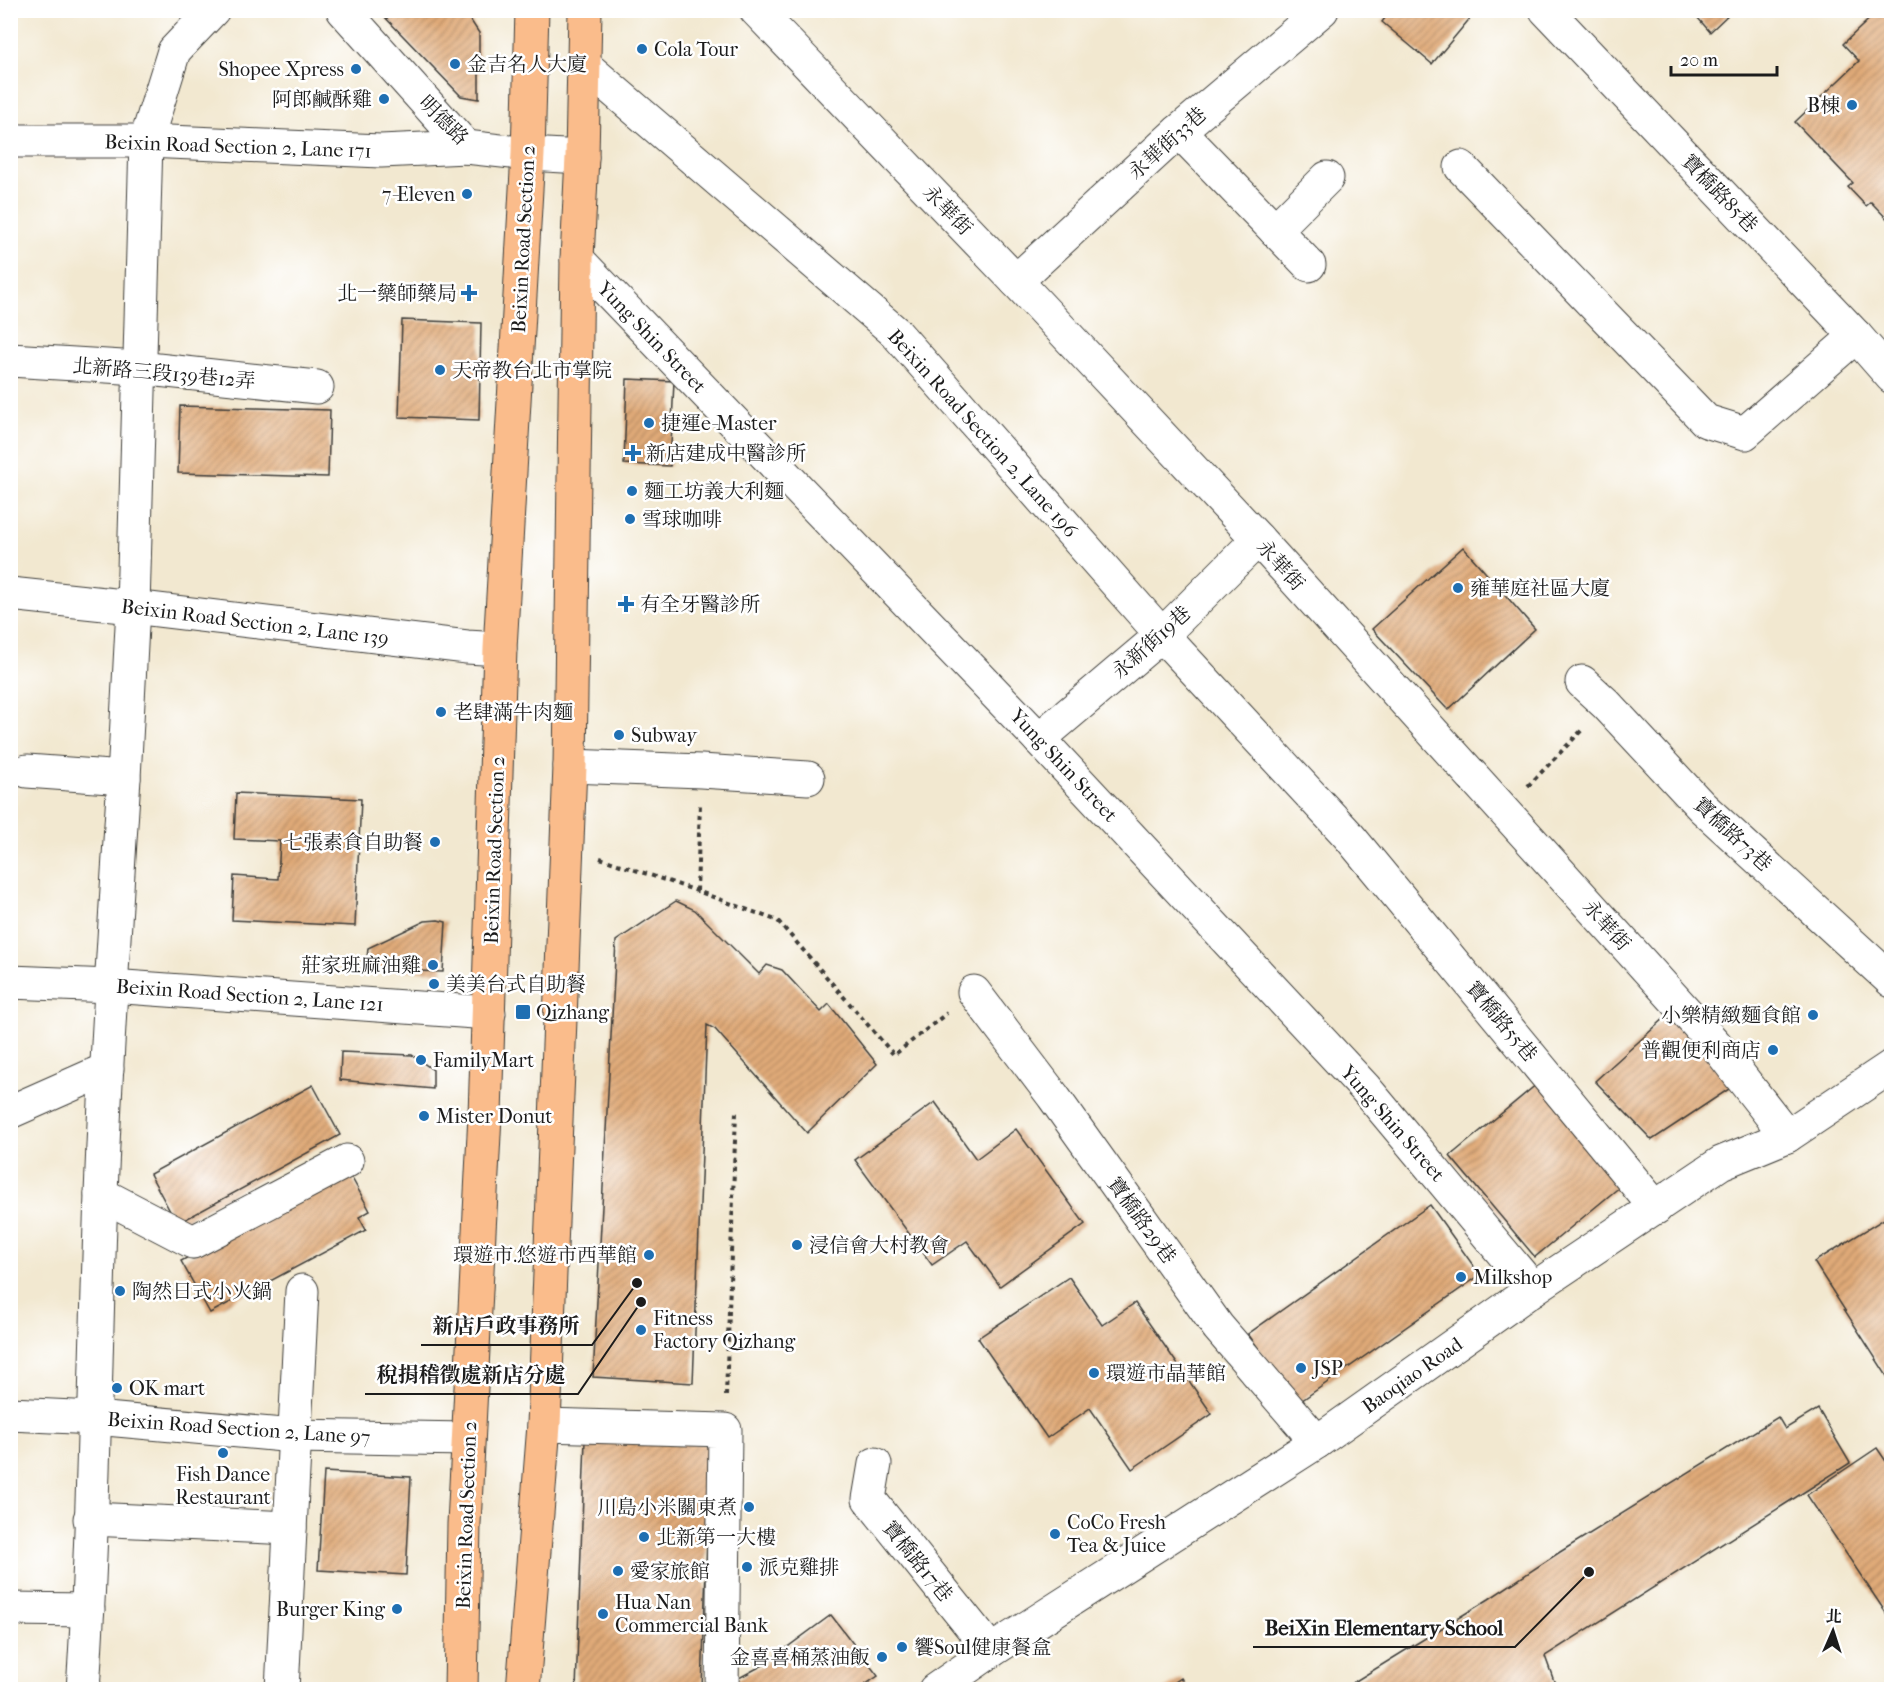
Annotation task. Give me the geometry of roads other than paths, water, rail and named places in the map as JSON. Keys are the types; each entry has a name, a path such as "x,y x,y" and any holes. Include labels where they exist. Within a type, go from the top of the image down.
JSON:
{"main road":[{"name":"Beixin Road Section 2","path":"462,1689 467,1439 485,1115 500,649 528,154 532,10"},
{"path":"523,1689 544,1425 570,766 577,259 585,10"}],"street":[{"path":"83,1689 95,1418 101,1194 133,607 146,141 174,51 213,10"},
{"name":"明德路","path":"343,10 466,147 582,157"},
{"name":"永華街","path":"756,10 1016,281 1258,539 1716,1045 1787,1136"},
{"name":"永華街33巷","path":"1016,281 1179,131 1322,10"},
{"name":"寶橋路85巷","path":"1546,10 1856,336 1892,377"},
{"name":"Beixin Road Section 2, Lane 196","path":"584,65 895,332 1162,635 1348,835"},
{"path":"1179,131 1309,265"},
{"name":"Beixin Road Section 2, Lane 171","path":"10,141 146,141 381,151 466,147"},
{"path":"1461,167 1706,421 1744,433 1856,336"},
{"path":"1275,230 1327,178"},
{"name":"Yung Shin Street","path":"577,259 1040,739 1365,1088 1533,1289"},
{"name":"北新路三段139巷12弄","path":"10,360 140,368 317,387"},
{"name":"永新街19巷","path":"1040,739 1162,635 1258,539"},
{"name":"Beixin Road Section 2, Lane 139","path":"10,594 500,649"},
{"name":"寶橋路73巷","path":"1582,682 1606,704 1702,807 1892,981"},
{"path":"570,766 808,778"},
{"path":"27,771 124,778"},
{"name":"寶橋路55巷","path":"1348,835 1656,1208"},
{"name":"Beixin Road Section 2, Lane 121","path":"10,982 111,986 489,1013"},
{"name":"寶橋路29巷","path":"974,992 1053,1096 1218,1327 1317,1442"},
{"name":"Baoqiao Road","path":"935,1689 1317,1442 1533,1289 1721,1163 1787,1136 1892,1066"},
{"path":"10,1112 107,1068"},
{"path":"101,1194 193,1242 347,1161"},
{"path":"282,1689 302,1291"},
{"name":"Beixin Road Section 2, Lane 97","path":"10,1414 95,1418 294,1436 467,1439"},
{"path":"544,1425 725,1430 722,1689"},
{"name":"寶橋路17巷","path":"875,1464 869,1499 991,1651"},
{"path":"90,1519 290,1528"},
{"path":"10,1609 88,1610"}],"place":[{"name":"Cola Tour","path":"642,49"},
{"name":"金吉名人大廈","path":"455,64"},
{"name":"Shopee Xpress","path":"356,69"},
{"name":"阿郎鹹酥雞","path":"384,99"},
{"name":"B棟","path":"1852,105"},
{"name":"7-Eleven","path":"467,194"},
{"name":"北一藥師藥局","path":"469,293"},
{"name":"天帝教台北市掌院","path":"440,370"},
{"name":"捷運e-Master","path":"649,423"},
{"name":"新店建成中醫診所","path":"633,453"},
{"name":"麵工坊義大利麵","path":"632,491"},
{"name":"雪球咖啡","path":"630,519"},
{"name":"雍華庭社區大廈","path":"1458,588"},
{"name":"有全牙醫診所","path":"626,604"},
{"name":"老肆滿牛肉麵","path":"441,712"},
{"name":"Subway","path":"619,735"},
{"name":"七張素食自助餐","path":"435,842"},
{"name":"莊家班麻油雞","path":"433,965"},
{"name":"美美台式自助餐","path":"434,984"},
{"name":"Qizhang","path":"523,1012"},
{"name":"小樂精緻麵食館","path":"1813,1015"},
{"name":"普觀便利商店","path":"1773,1050"},
{"name":"FamilyMart","path":"421,1060"},
{"name":"Mister Donut","path":"424,1116"},
{"name":"浸信會大村教會","path":"797,1245"},
{"name":"環遊市.悠遊市西華館","path":"649,1255"},
{"name":"Milkshop","path":"1461,1277"},
{"name":"新店戶政事務所","path":"637,1283"},
{"name":"陶然日式小火鍋","path":"120,1291"},
{"name":"稅捐稽徵處新店分處","path":"641,1302"},
{"name":"Fitness Factory Qizhang","path":"641,1330"},
{"name":"JSP","path":"1301,1368"},
{"name":"環遊市晶華館","path":"1094,1373"},
{"name":"OK mart","path":"117,1388"},
{"name":"Fish Dance Restaurant","path":"223,1453"},
{"name":"川島小米關東煮","path":"749,1507"},
{"name":"CoCo Fresh Tea & Juice","path":"1055,1534"},
{"name":"北新第一大樓","path":"644,1537"},
{"name":"派克雞排","path":"747,1567"},
{"name":"愛家旅館","path":"618,1571"},
{"name":"BeiXin Elementary School","path":"1589,1572"},
{"name":"Burger King","path":"397,1609"},
{"name":"Hua Nan Commercial Bank","path":"603,1614"},
{"name":"饗Soul健康餐盒","path":"902,1647"},
{"name":"金喜喜桶蒸油飯","path":"882,1657"}]}
